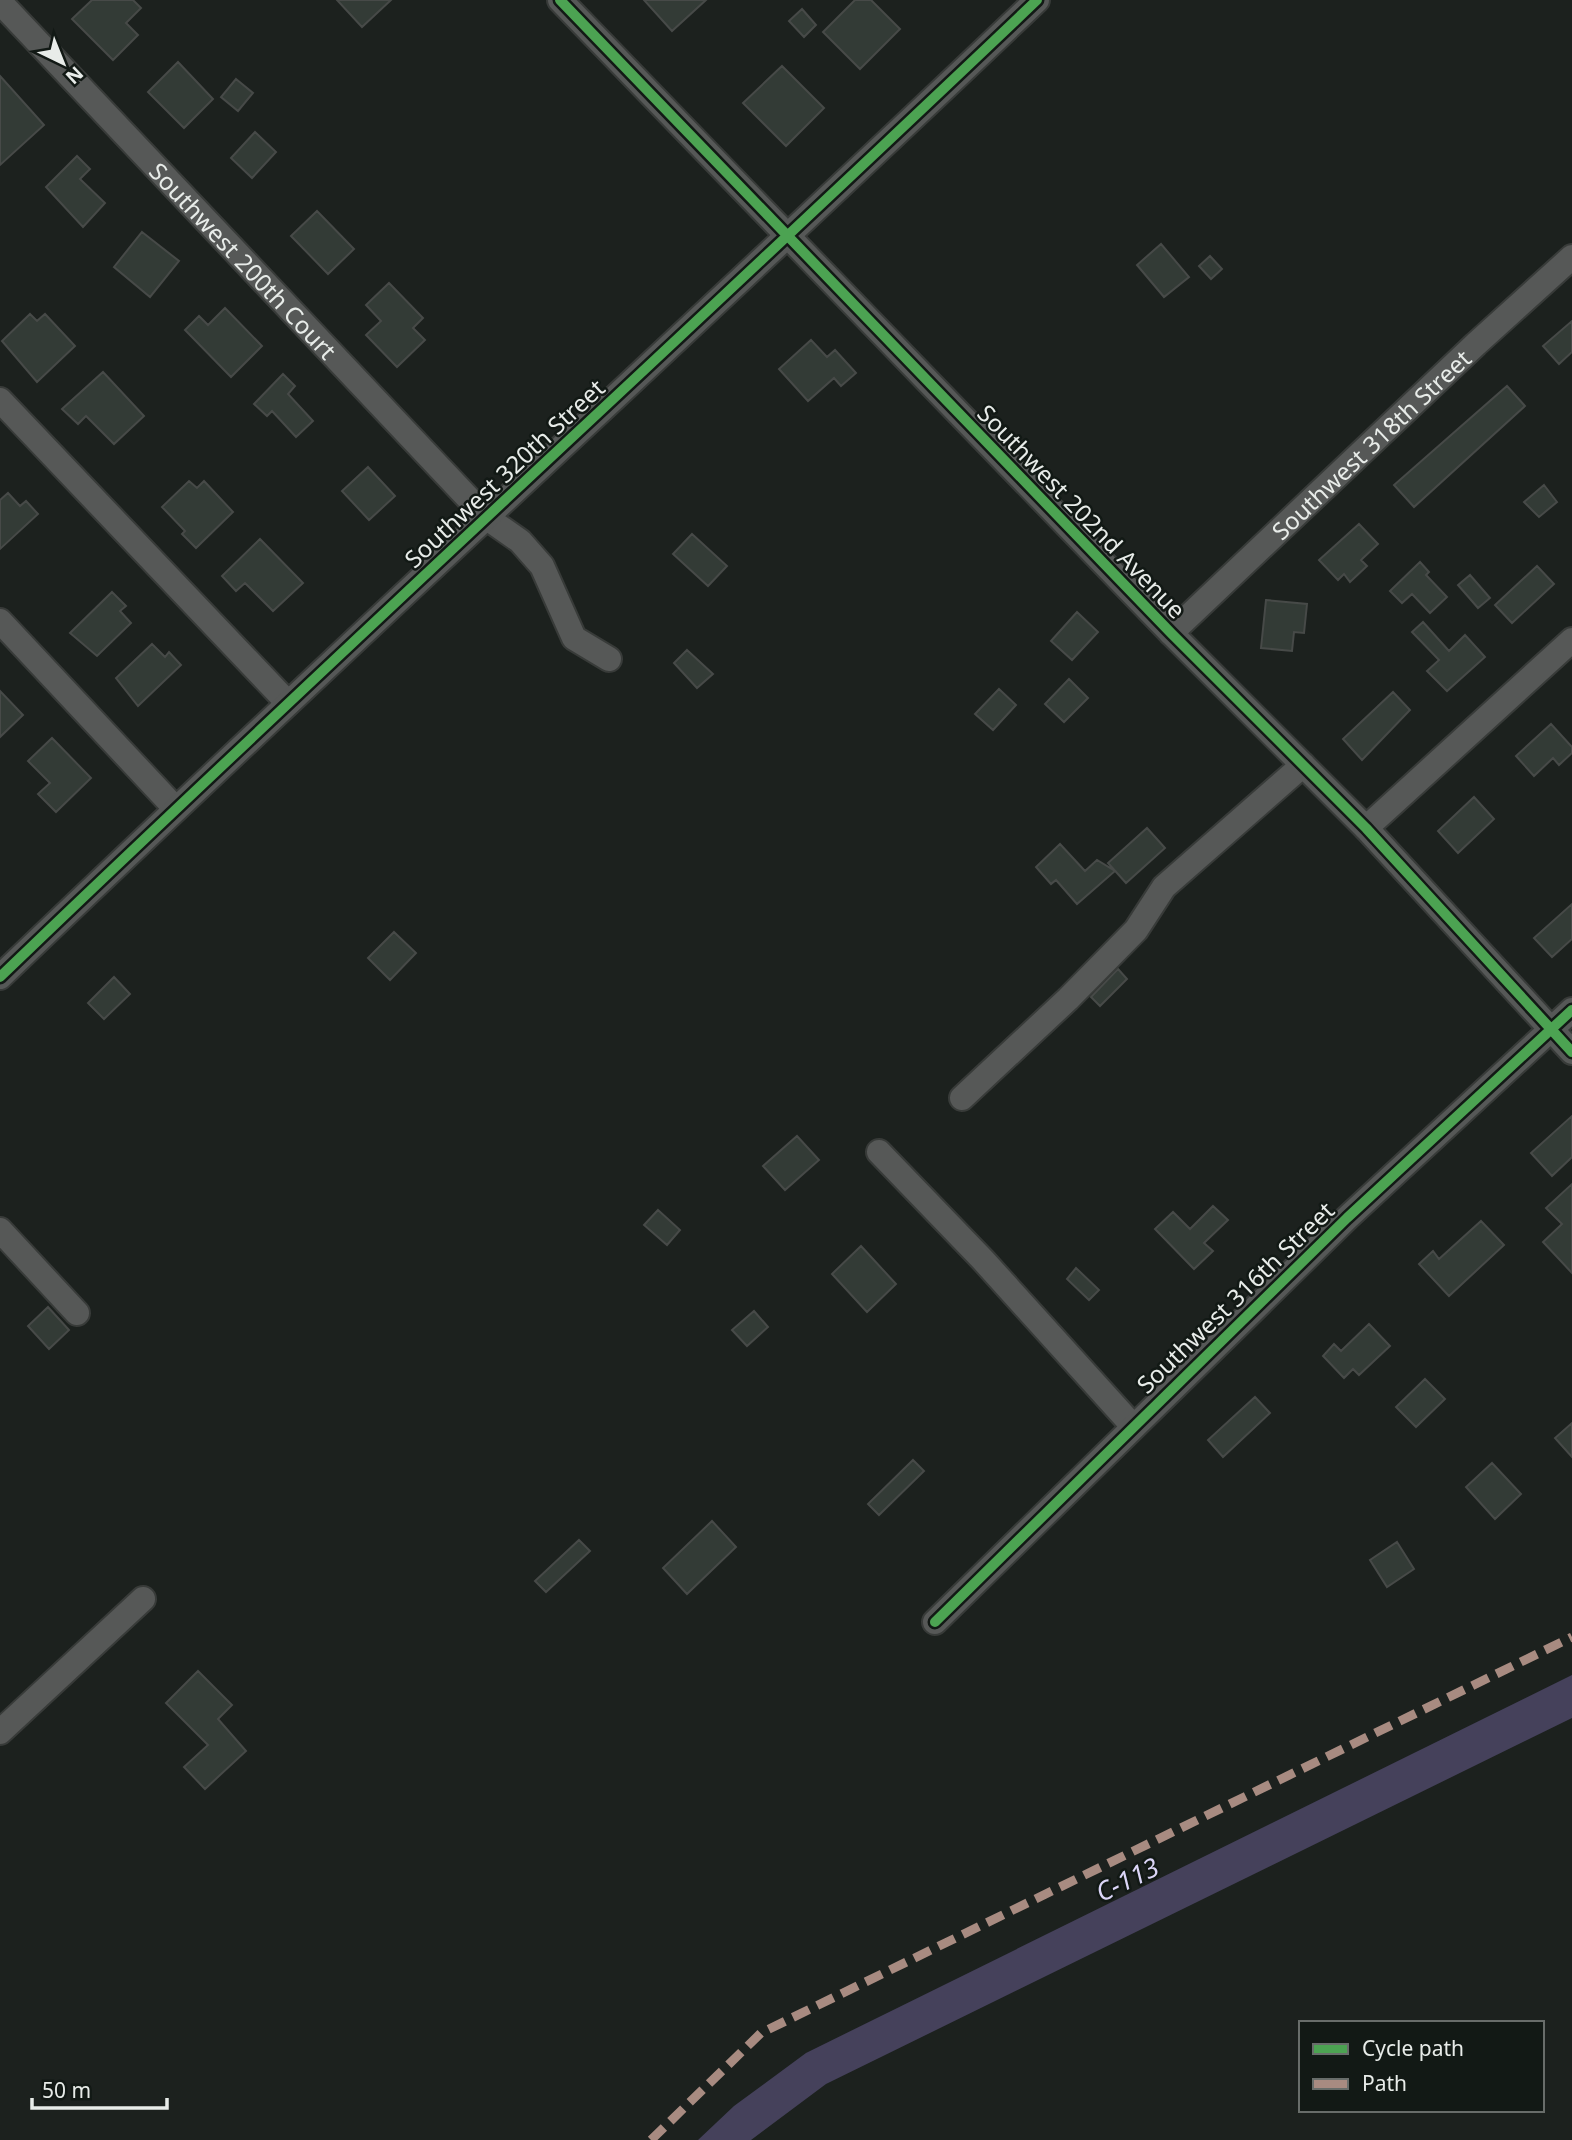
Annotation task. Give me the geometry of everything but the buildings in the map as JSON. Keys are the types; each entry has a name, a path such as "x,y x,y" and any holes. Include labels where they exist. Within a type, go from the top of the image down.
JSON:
{"street":[{"name":"Southwest 320th Street","path":"0,977 175,808 788,238 1037,0"},
{"name":"Southwest 200th Court","path":"0,2 486,518 520,541 542,566 574,638 609,659"},
{"name":"Southwest 202nd Avenue","path":"577,5 788,238 1171,633 1366,828 1572,1052"},
{"name":"Southwest 318th Street","path":"1171,633 1476,344 1572,257"},
{"path":"0,400 288,703"},
{"path":"0,621 175,808"},
{"path":"1366,828 1572,640"},
{"path":"962,1098 1068,999 1136,930 1164,887 1303,765"},
{"name":"Southwest 316th Street","path":"935,1622 1096,1467 1132,1425 1347,1218 1572,1010"},
{"path":"879,1152 983,1260 1132,1425"},
{"path":"0,1230 77,1313"},
{"path":"0,1732 143,1599"}],"shaded area":[{"name":"C-113","path":"1572,1675 1572,1718 826,2084 751,2140 698,2140 734,2106 806,2053"}],"marked path":[{"path":"651,2140 761,2033 1572,1637"}],"cycle path":[{"path":"560,0 1171,633 1366,828 1572,1052"},
{"path":"0,977 1037,0"},
{"path":"935,1622 1347,1218 1572,1010"}]}
